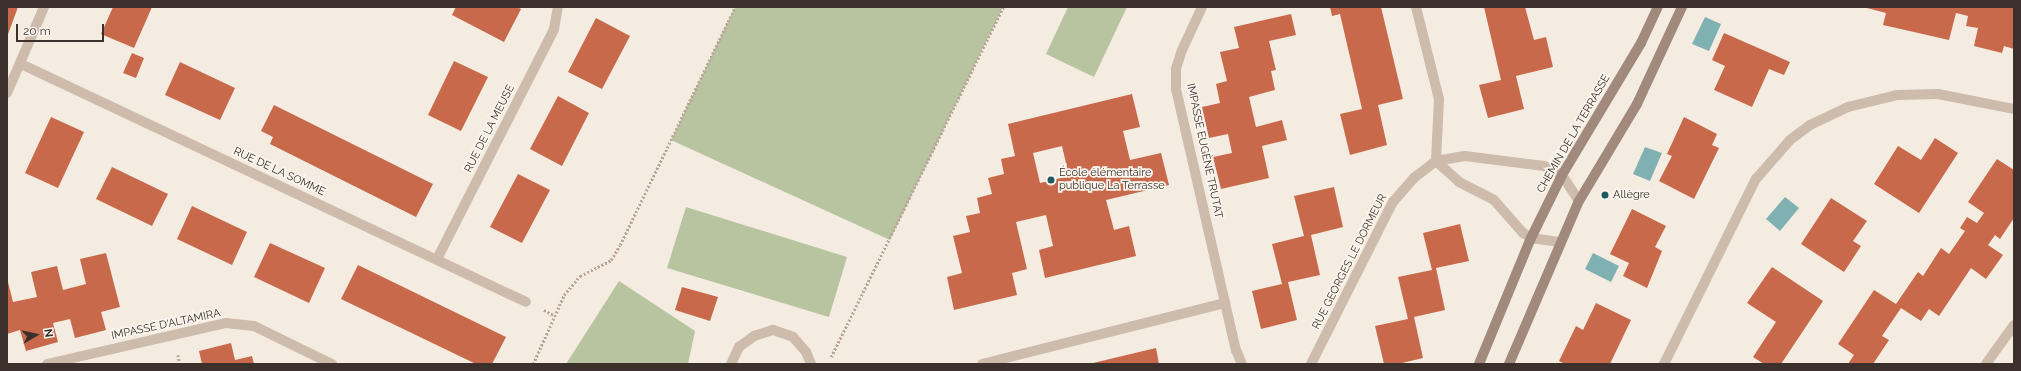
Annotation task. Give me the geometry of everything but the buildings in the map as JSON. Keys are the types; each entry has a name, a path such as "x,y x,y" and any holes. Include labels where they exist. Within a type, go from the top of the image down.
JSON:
{"street":[{"path":"7,93 21,64 44,7"},
{"name":"RUE DE LA MEUSE","path":"437,259 554,29 558,7"},
{"name":"IMPASSE EUGÈNE TRUTAT","path":"1202,7 1182,50 1176,69 1176,89 1236,350 1242,364"},
{"path":"1416,7 1439,99 1436,161"},
{"name":"CHEMIN DE LA TERRASSE","path":"1479,364 1531,238 1562,175 1641,43 1658,7"},
{"path":"1510,364 1559,242 1579,201 1637,104 1682,7"},
{"name":"RUE DE LA SOMME","path":"21,64 526,302"},
{"path":"1664,364 1756,179 1790,140 1810,125 1848,106 1897,95 1938,94 2014,110"},
{"path":"1436,161 1465,156 1544,166 1562,175 1579,201"},
{"path":"1436,161 1459,182 1494,200 1514,226 1531,238 1559,242"},
{"name":"RUE GEORGES LE DORMEUR","path":"1312,364 1393,202 1414,178 1436,161"},
{"path":"982,364 1226,303"},
{"name":"IMPASSE D'ALTAMIRA","path":"47,364 226,323 254,326 332,364"},
{"path":"1986,364 2014,325"},
{"path":"731,364 739,347 754,336 773,330 793,337 806,352 811,364"}],"path":[{"path":"533,364 564,295 580,276 611,260 620,245 736,7"},
{"path":"827,361 890,240 1003,7"}],"green space":[{"path":"735,7 1003,7 890,240 671,140"},
{"path":"1068,7 1127,7 1094,77 1046,54"},
{"path":"686,207 847,257 829,317 667,268"},
{"path":"619,281 695,331 688,364 566,364"}],"water":[{"path":"1705,17 1721,24 1709,51 1692,44"},
{"path":"1645,147 1662,153 1650,181 1633,174"},
{"path":"1785,197 1799,208 1780,231 1766,219"},
{"path":"1593,253 1619,266 1611,282 1585,269"}],"place":[{"name":"École élémentaire publique La Terrasse","path":"1051,180"},
{"name":"Allègre","path":"1605,195"}]}
